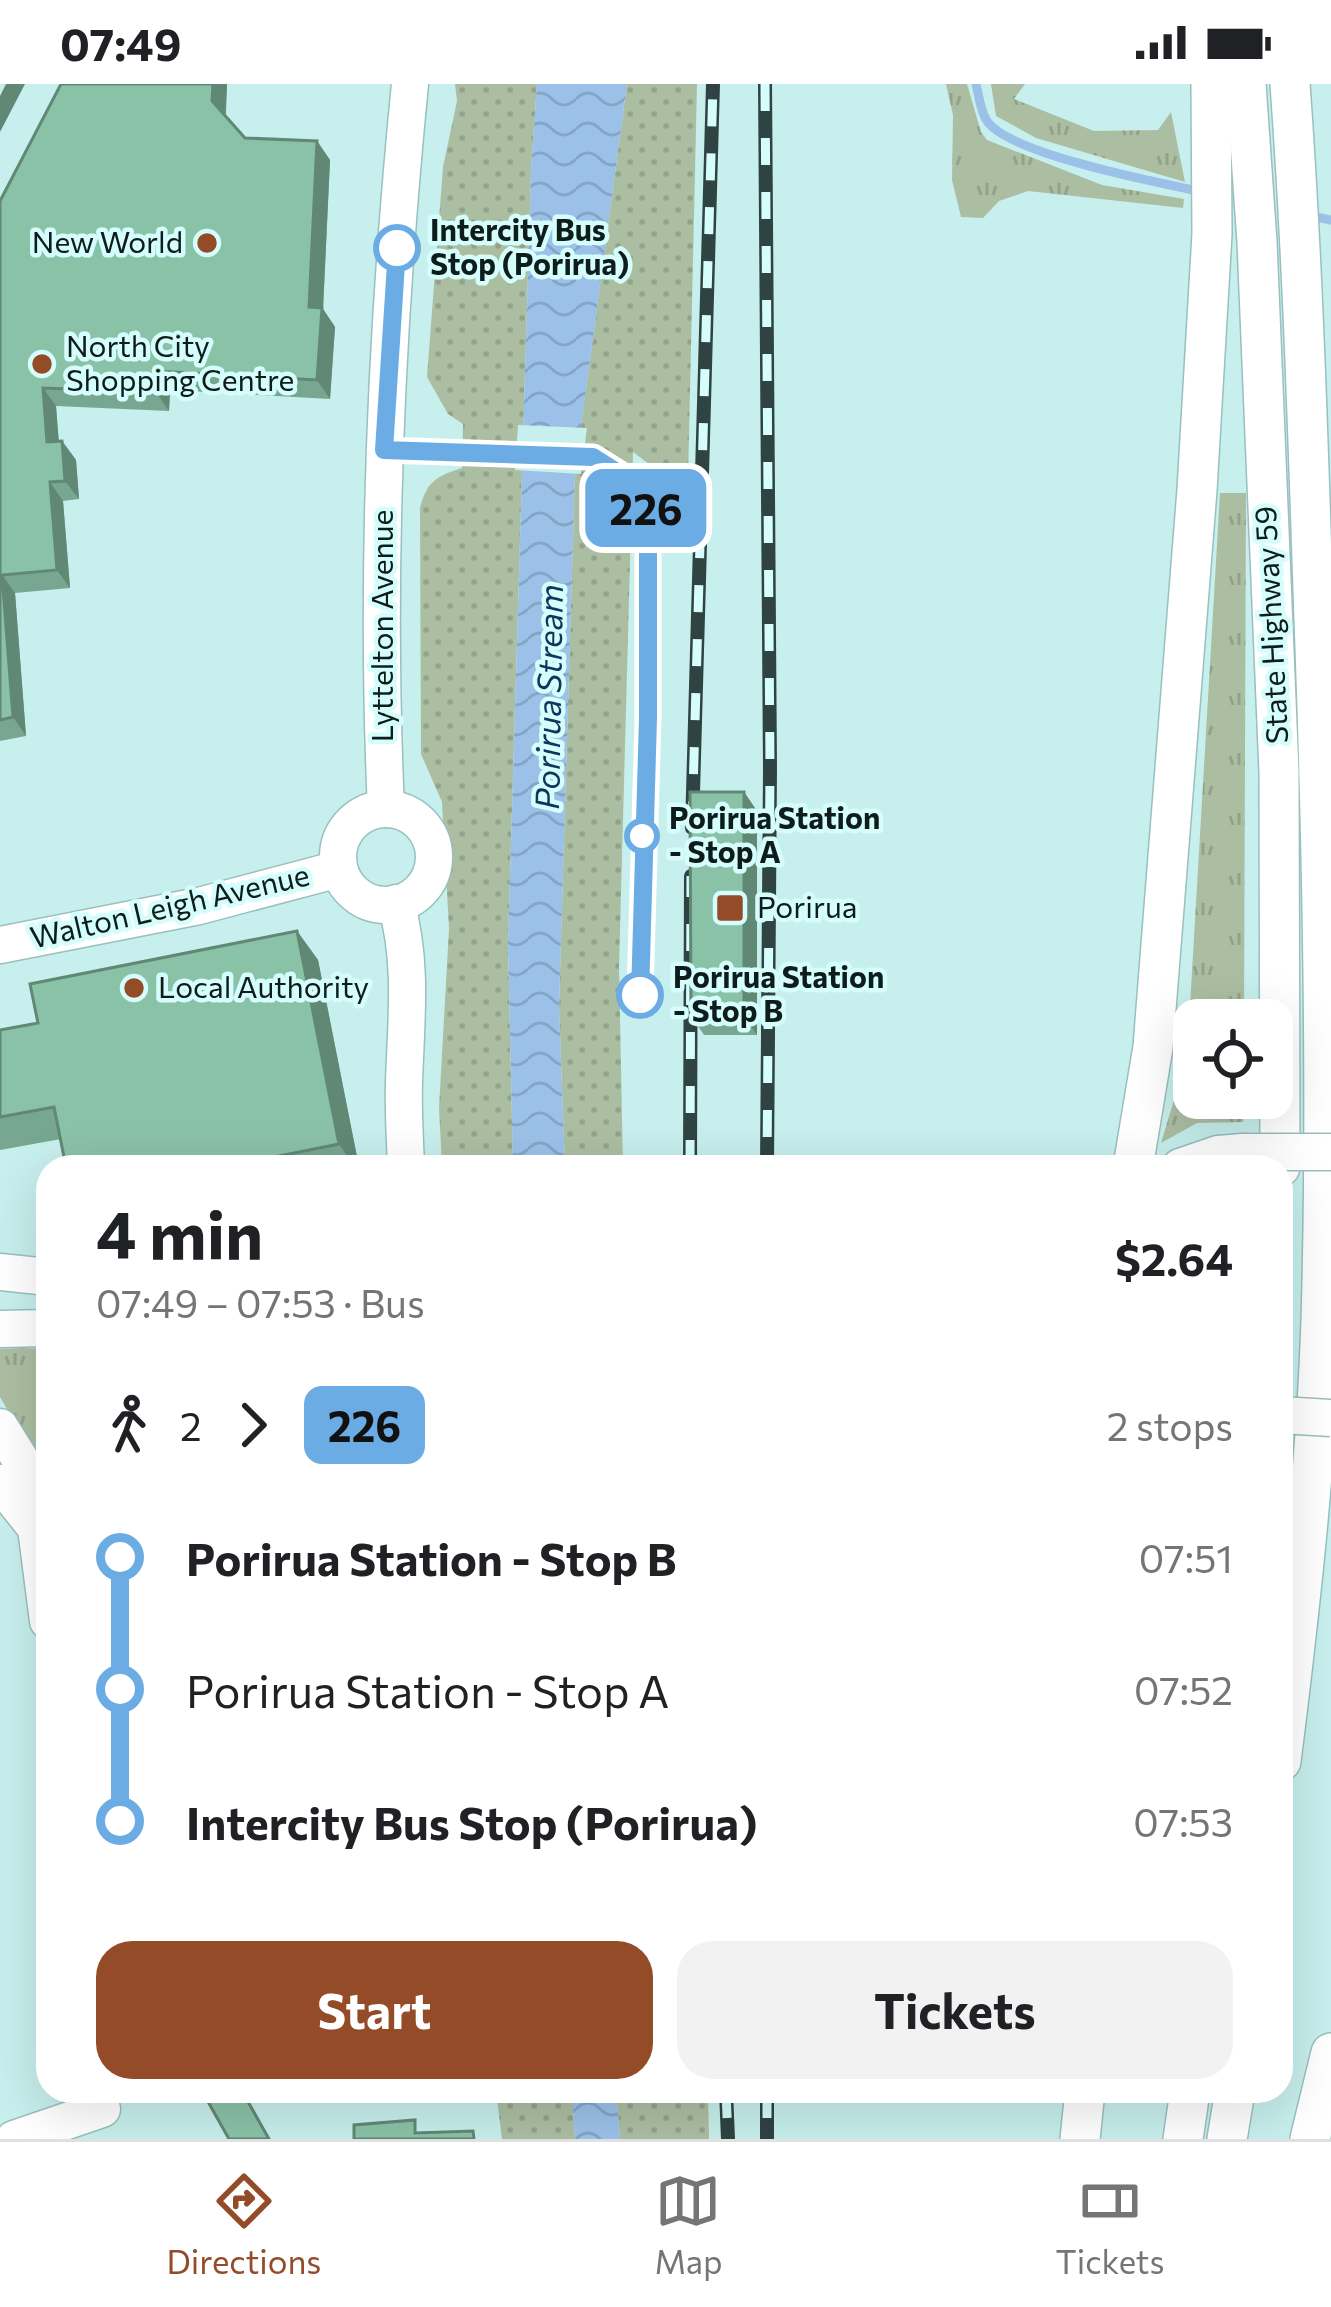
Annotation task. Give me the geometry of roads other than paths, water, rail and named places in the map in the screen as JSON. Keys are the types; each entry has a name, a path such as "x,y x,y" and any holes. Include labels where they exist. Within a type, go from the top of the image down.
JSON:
{"main road":[{"name":"Lyttelton Avenue","path":"386,809 380,536 410,84"},
{"path":"1135,1155 1155,1027 1197,490 1212,234 1211,84"},
{"name":"State Highway 59","path":"1246,84 1279,772 1280,1155"},
{"name":"State Highway 59","path":"1291,84 1320,798 1323,1242 1310,1491 1293,1649"},
{"path":"386,809 404,812 430,838 434,857 430,875 420,891 396,904 375,904 356,895 339,869 339,847 348,827 365,814 386,809"},
{"name":"Walton Leigh Avenue","path":"0,945 199,907 339,869"},
{"path":"396,904 406,939 409,976 406,1155"},
{"path":"1215,1155 1331,1152"},
{"path":"0,1272 36,1276"},
{"path":"0,1329 36,1328"},
{"path":"1293,1416 1331,1418"},
{"path":"0,1426 36,1467"},
{"path":"0,1483 36,1528"},
{"path":"1310,2139 1331,2054"},
{"path":"1080,2139 1084,2103"},
{"path":"1183,2139 1188,2103"},
{"path":"1227,2139 1232,2103"},
{"path":"14,2139 104,2113"}],"water":[{"name":"Porirua Stream","path":"537,84 627,84 575,472 559,1007 565,1155 513,1155 508,943"},
{"path":"573,2103 617,2103 620,2139 575,2139"}],"waterway":[{"path":"976,84 987,121 1024,145 1087,166 1203,192"},
{"path":"1307,215 1331,220"}],"railway":[{"path":"692,828 713,84"},
{"path":"765,84 770,768 767,1155"},
{"path":"690,1155 691,876"},
{"path":"726,2103 728,2139"},
{"path":"767,2103 767,2139"}],"place":[{"name":"New World","path":"207,243"},
{"name":"Intercity Bus Stop (Porirua)","path":"397,248"},
{"name":"North City Shopping Centre","path":"42,364"},
{"name":"Porirua Station - Stop A","path":"642,836"},
{"name":"Porirua","path":"730,908"},
{"name":"Local Authority","path":"134,988"},
{"name":"Porirua Station - Stop B","path":"640,995"}]}
